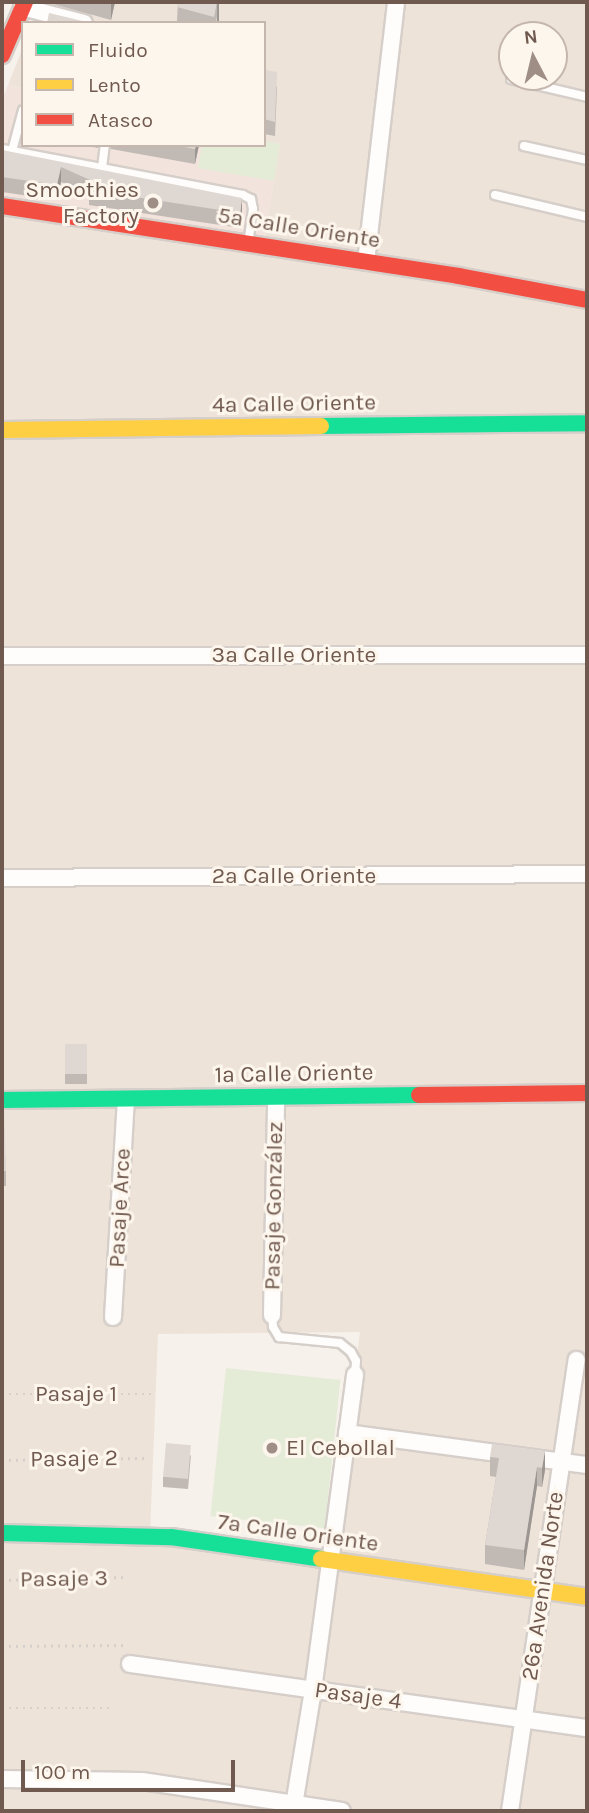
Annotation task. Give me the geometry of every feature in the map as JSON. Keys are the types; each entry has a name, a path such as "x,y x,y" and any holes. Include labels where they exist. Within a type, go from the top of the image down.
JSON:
{"street":[{"path":"366,262 396,2"},
{"path":"2,55 24,5 77,21"},
{"name":"5a Calle Oriente","path":"2,206 586,294"},
{"name":"4a Calle Oriente","path":"2,430 587,423"},
{"name":"3a Calle Oriente","path":"2,656 587,655"},
{"name":"2a Calle Oriente","path":"2,878 587,874"},
{"name":"1a Calle Oriente","path":"2,1100 587,1093"},
{"name":"Pasaje González","path":"272,1315 276,1097"},
{"name":"Pasaje Arce","path":"113,1317 126,1099"},
{"name":"26a Avenida Norte","path":"510,1811 577,1360"},
{"path":"294,1808 313,1690 355,1375"},
{"path":"348,1433 587,1465"},
{"name":"7a Calle Oriente","path":"2,1533 133,1534 587,1597"},
{"name":"Pasaje 4","path":"130,1664 587,1728"},
{"path":"2,1779 142,1782 294,1808 342,1811"}],"lane":[{"path":"562,91 587,97"},
{"path":"12,151 21,117"},
{"path":"524,146 587,160"},
{"path":"102,168 105,147"},
{"path":"2,149 243,195 251,199 253,209 248,243"},
{"path":"495,195 587,217"},
{"path":"272,1315 273,1326 279,1337 340,1343 351,1352 356,1361 355,1375"}],"path":[{"name":"Pasaje 1","path":"2,1394 151,1394"},
{"name":"Pasaje 2","path":"2,1460 146,1458"},
{"name":"Pasaje 3","path":"2,1580 125,1577"},
{"path":"2,1646 127,1645"},
{"path":"2,1708 114,1708"}],"shaded area":[{"path":"40,2 587,2 587,1811 2,1811 2,211 263,244 280,144 266,141 266,21 33,21","holes":["360,1332 330,1561 150,1535 158,1334"]},
{"path":"21,52 21,88 8,85"},
{"path":"8,85 21,88 21,147 266,147 266,141 280,144 263,244 2,195 2,100"}],"green space":[{"path":"266,141 280,144 274,181 198,168 202,147 266,147"},
{"name":"El Cebollal","path":"226,1368 340,1380 325,1528 210,1516"}],"building":[{"path":"178,2 217,2 214,17 177,7"},
{"path":"49,13 83,21 47,21"},
{"path":"266,70 277,72 275,122 266,120"},
{"path":"2,150 242,198 240,213 89,190 90,180 61,167 57,185 2,177"},
{"path":"65,1044 87,1044 87,1074 65,1074"},
{"path":"4,1102 6,1171 2,1171"},
{"path":"166,1443 191,1445 188,1479 163,1477"},
{"path":"492,1444 545,1451 542,1468 537,1467 524,1550 485,1545 499,1458 490,1457"}],"traffic: fast":[{"path":"321,426 587,423"},
{"path":"2,1100 419,1095"},
{"path":"2,1533 171,1537 321,1559"}],"traffic: slow":[{"path":"2,430 321,426"},
{"path":"321,1559 587,1597"}],"traffic: jam":[{"path":"2,55 25,2"},
{"path":"2,206 459,276 587,300"},
{"path":"419,1095 587,1093"}],"place":[{"name":"Smoothies Factory","path":"153,203"},
{"name":"El Cebollal","path":"272,1448"}]}
